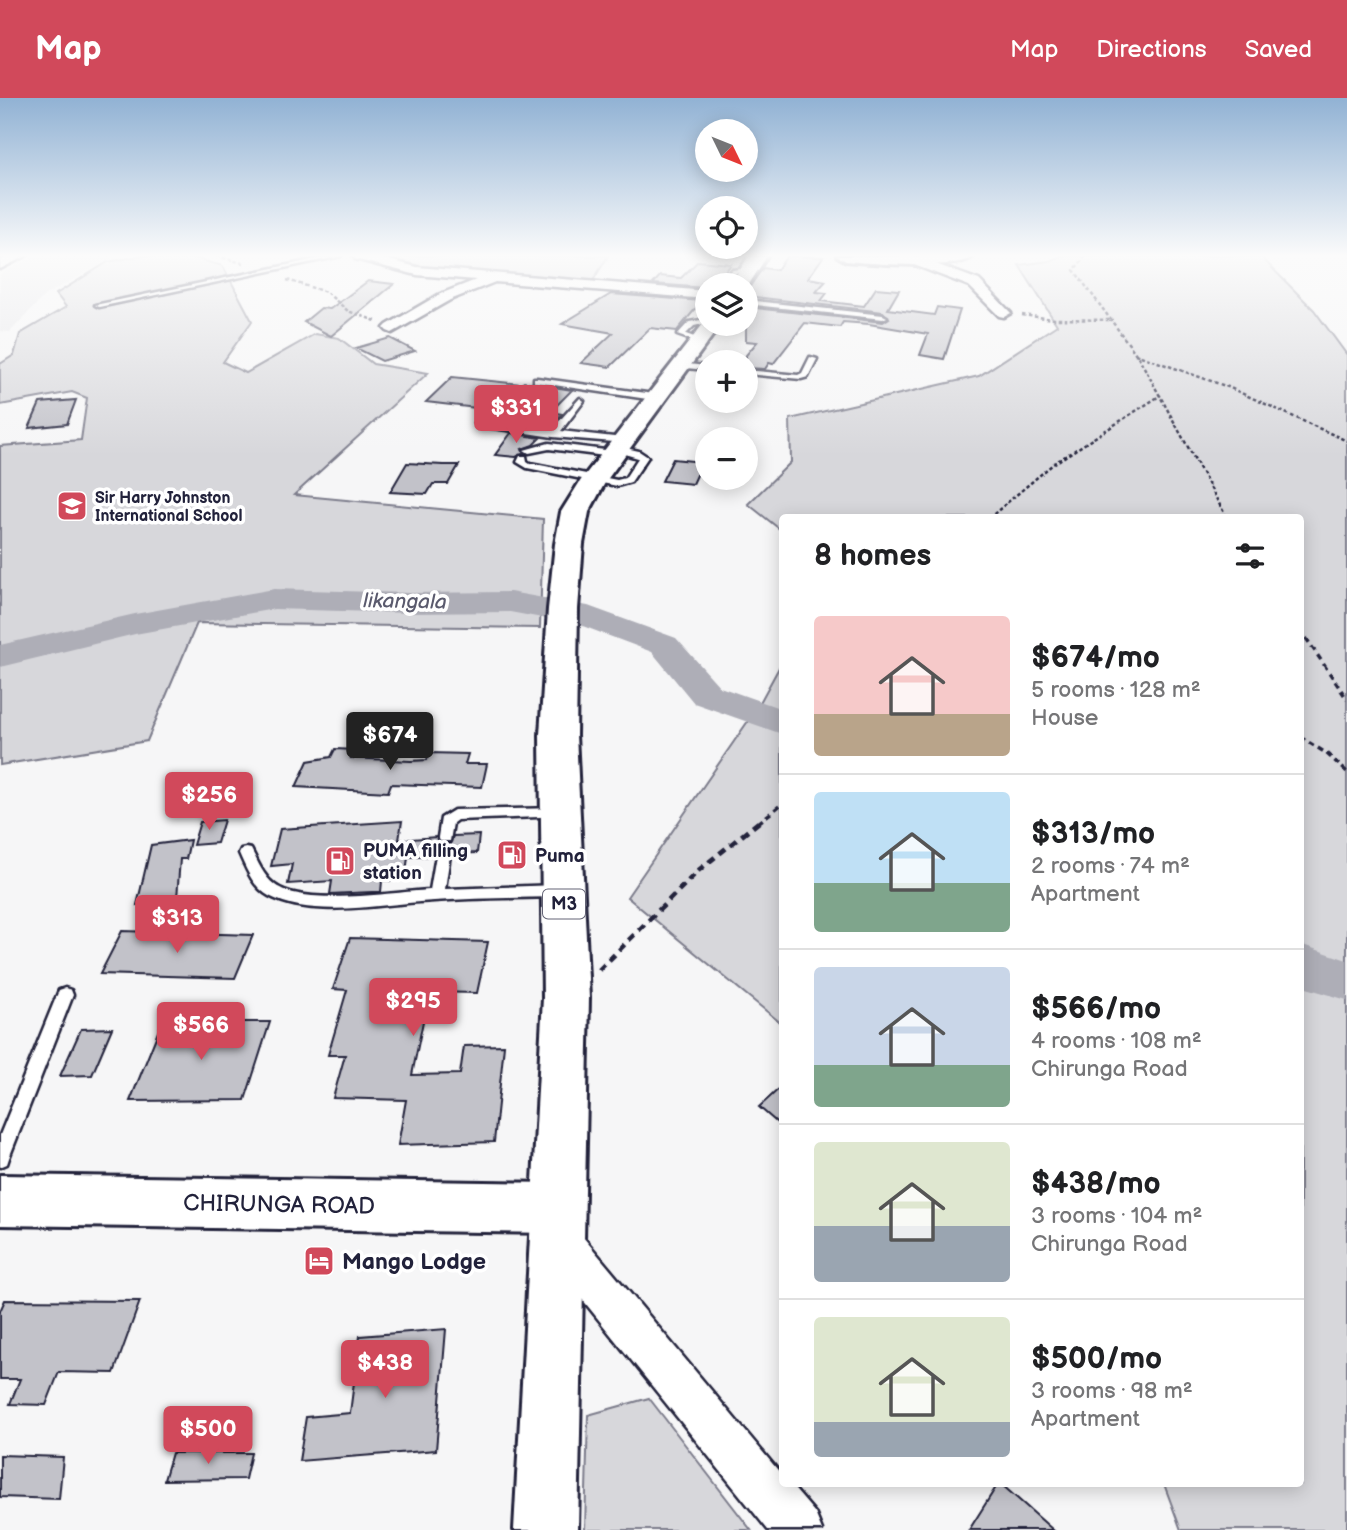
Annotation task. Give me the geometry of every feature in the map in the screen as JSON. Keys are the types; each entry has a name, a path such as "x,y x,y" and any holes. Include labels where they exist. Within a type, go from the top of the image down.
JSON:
{"main road":[{"name":"M3","path":"546,1530 566,998 558,735 563,609 569,544 575,512 612,456 692,353"},
{"name":"CHIRUNGA ROAD","path":"0,1200 557,1222"}],"street":[{"path":"392,327 399,323"},
{"path":"557,1222 798,1530"}],"lane":[{"path":"537,380 692,353"},
{"path":"758,373 798,377 805,375 813,359"},
{"path":"553,433 580,401"},
{"path":"479,423 553,433 612,456"},
{"path":"549,446 612,456 527,465 522,462 526,454 549,446"},
{"path":"445,837 446,821 454,815 561,813"},
{"path":"246,853 254,872 267,889 304,900 351,901 564,891"},
{"path":"437,895 443,855"},
{"path":"0,1158 65,995"}],"path":[{"path":"381,323 392,327"},
{"path":"1115,323 1161,395 1225,514"},
{"path":"1134,354 1228,387 1347,441"},
{"path":"994,514 1052,464 1161,395"},
{"path":"1304,635 1347,699"},
{"path":"1304,739 1326,753 1347,772"},
{"path":"566,998 622,950 699,870 779,806"}],"shaded area":[{"path":"0,323 19,323 10,332 0,331"},
{"path":"39,323 251,323 223,362 246,373 315,334 339,338 373,364 428,373 294,495 543,519 540,628 197,623 147,741 0,765 0,446 81,440 87,398 72,392 0,405 0,364 14,355 20,334"},
{"path":"1056,323 1323,323 1347,355 1347,1530 1181,1530 1165,1487 1304,1487 1304,514 779,514 779,529 748,504 791,462 790,419 979,376 1057,325"},
{"path":"779,668 779,1022 627,897 757,708"},
{"path":"649,1398 751,1530 585,1530 588,1415"}],"building":[{"path":"306,323 347,323 331,336"},
{"path":"684,323 677,331 650,328 610,367 581,363 613,333 562,324"},
{"path":"758,323 843,323 840,327 805,323 773,364 769,363 765,369 758,369 758,350 750,350 757,342 746,341 746,336 758,336"},
{"path":"854,323 956,323 944,359 920,355 928,334"},
{"path":"390,338 415,351 382,361 356,348"},
{"path":"452,377 521,384 524,382 572,390 550,412 562,414 551,426 484,418 493,410 426,402"},
{"path":"76,400 67,424 29,428 40,403"},
{"path":"511,433 540,438 533,445 522,449 525,453 516,457 495,455"},
{"path":"673,459 695,461 693,484 662,481"},
{"path":"407,463 459,465 448,484 433,484 427,494 390,492"},
{"path":"335,749 355,750 351,758 411,761 427,760 429,753 468,754 465,764 487,764 482,787 391,784 388,792 296,787 308,761 331,757"},
{"path":"224,820 217,843 193,845 200,822"},
{"name":"PUMA filling station","path":"402,821 399,840 436,837 440,844 450,844 453,836 479,835 477,853 452,854 448,848 438,848 433,856 408,857 405,880 382,881 381,892 330,894 332,881 288,884 292,864 271,866 280,829"},
{"path":"190,840 186,859 180,859 177,898 137,905 151,845"},
{"path":"122,931 253,935 235,978 100,974"},
{"path":"350,938 488,942 477,993 429,992 412,1075 460,1074 464,1046 504,1045 494,1142 398,1145 406,1100 333,1098 345,1055 328,1055 347,990 333,989"},
{"path":"162,1022 270,1022 245,1100 130,1101"},
{"path":"112,1028 92,1075 60,1076 81,1029"},
{"path":"779,1089 779,1124 759,1107"},
{"path":"5,1300 140,1301 114,1373 59,1372 46,1405 10,1404 20,1379 0,1379 0,1311"},
{"path":"446,1329 436,1450 299,1461 306,1417 350,1413 360,1336"},
{"path":"172,1453 251,1453 245,1479 164,1480"},
{"path":"0,1455 63,1457 59,1499 0,1497"},
{"path":"996,1487 1004,1487 1053,1530 969,1530"}],"waterway":[{"name":"likangala","path":"0,656 135,624 274,599 409,603 510,602 588,616 664,645 707,695 779,721"},
{"name":"likangala","path":"1304,967 1347,980"}],"place":[{"name":"Sir Harry Johnston International School","path":"72,506"},
{"name":"Puma","path":"512,855"},
{"name":"PUMA filling station","path":"340,861"},
{"name":"Mango Lodge","path":"319,1261"}]}
